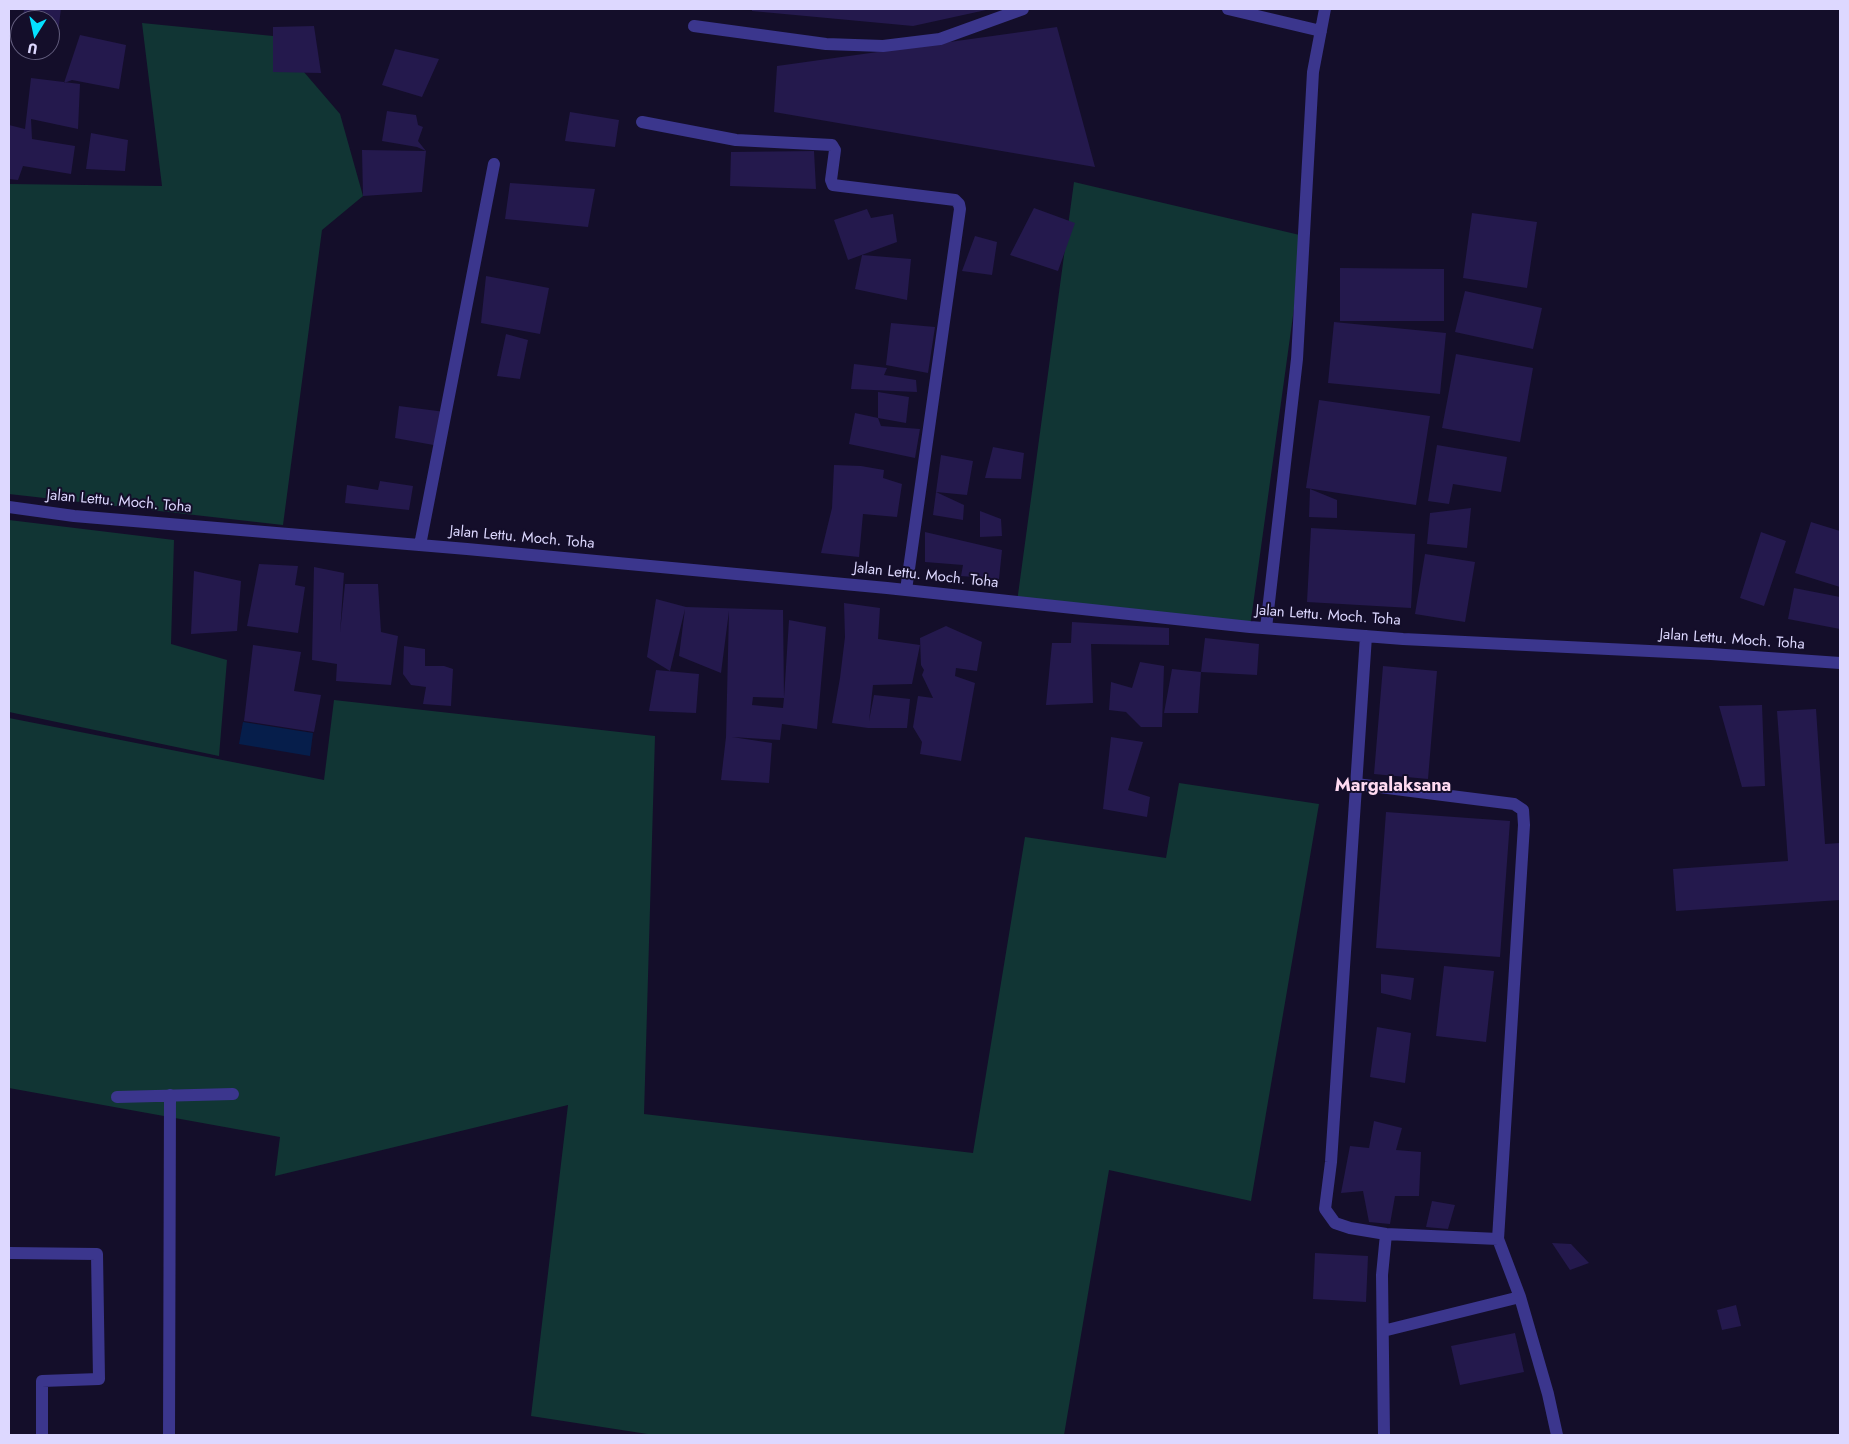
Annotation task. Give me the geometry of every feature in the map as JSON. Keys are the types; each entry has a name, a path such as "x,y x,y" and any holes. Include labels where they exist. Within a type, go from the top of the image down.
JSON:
{"street":[{"path":"694,26 826,44 883,46 940,39 1023,9"},
{"path":"1228,9 1321,31"},
{"path":"1266,628 1297,359 1313,72 1325,9"},
{"path":"642,122 736,140 832,145 835,150 831,180 833,185 955,200 959,204 960,209 906,590"},
{"path":"420,545 494,164"},
{"name":"Jalan Lettu. Moch. Toha","path":"9,507 74,516 420,545 906,590 1266,628 1366,636 1712,654 1840,663"},
{"path":"1366,636 1332,1162 1325,1209 1335,1223 1350,1228 1386,1234 1498,1239"},
{"path":"1356,784 1514,804 1523,810 1524,824 1498,1239 1520,1297 1548,1394 1557,1435"},
{"path":"117,1097 233,1094"},
{"path":"169,1435 170,1095"},
{"path":"1384,1435 1382,1275 1386,1234"},
{"path":"9,1253 96,1254 99,1379 42,1380 42,1435"},
{"path":"1383,1331 1520,1297"}],"green space":[{"path":"142,23 273,36 340,114 363,196 322,230 283,525 9,494 9,184 162,186"},
{"path":"1074,182 1304,236 1250,627 1017,602"},
{"path":"9,520 174,540 171,644 227,660 219,756 9,712"},
{"path":"334,700 655,736 644,1114 973,1153 1025,837 1166,858 1179,783 1319,804 1251,1201 1109,1170 1064,1435 654,1435 531,1416 568,1105 275,1176 280,1137 9,1088 9,718 324,780"}],"water":[{"path":"243,722 313,733 310,756 239,744"}],"building":[{"path":"61,9 60,17 60,10 24,10"},
{"path":"752,9 986,10 913,26 752,11"},
{"path":"314,26 321,73 273,72 273,27"},
{"path":"1057,27 1095,167 774,112 777,66"},
{"path":"80,35 126,45 119,89 72,80 64,83"},
{"path":"395,49 439,59 422,97 382,85"},
{"path":"31,78 80,84 78,129 31,119 32,139 75,146 71,174 23,166 18,180 9,179 9,125 25,129"},
{"path":"387,111 416,115 418,125 423,127 418,141 426,151 417,147 382,141"},
{"path":"570,112 619,120 615,147 565,141"},
{"path":"91,133 128,140 125,171 86,169"},
{"path":"362,150 426,151 422,192 363,196"},
{"path":"814,151 816,189 730,186 731,152"},
{"path":"510,183 595,189 588,227 505,219"},
{"path":"1034,208 1075,223 1058,271 1010,255"},
{"path":"867,209 871,218 893,214 897,242 848,260 834,220"},
{"path":"1472,213 1537,222 1527,288 1463,278"},
{"path":"975,236 997,242 992,275 962,271"},
{"path":"862,255 911,259 907,300 855,289"},
{"path":"1340,268 1444,269 1444,321 1340,321"},
{"path":"486,276 549,288 540,334 481,323"},
{"path":"1465,291 1542,308 1533,349 1455,332"},
{"path":"1334,322 1446,333 1440,394 1328,383"},
{"path":"891,323 935,327 928,373 886,365"},
{"path":"506,334 528,340 520,379 497,376"},
{"path":"1456,354 1533,368 1520,442 1442,428"},
{"path":"854,364 887,368 884,375 916,380 917,392 851,389"},
{"path":"878,392 909,397 906,423 878,418"},
{"path":"1319,400 1430,416 1416,505 1306,488"},
{"path":"399,406 445,412 439,446 395,438"},
{"path":"855,413 878,418 881,426 920,429 915,458 849,444"},
{"path":"1437,445 1507,457 1501,492 1453,484 1449,504 1428,501"},
{"path":"993,447 1024,453 1021,479 985,478"},
{"path":"941,455 973,461 967,495 936,492"},
{"path":"834,465 861,466 884,470 883,478 902,484 897,517 863,514 859,557 821,553 832,508"},
{"path":"380,481 413,486 409,510 345,503 347,485 378,490"},
{"path":"1310,489 1337,500 1337,518 1309,517"},
{"path":"936,492 964,505 963,520 933,515"},
{"path":"1471,508 1467,548 1427,544 1430,513"},
{"path":"980,511 1001,519 1002,536 980,537"},
{"path":"1811,522 1840,531 1840,587 1795,573"},
{"path":"1311,528 1415,534 1411,608 1307,602"},
{"path":"925,532 1002,550 999,579 961,576 963,565 925,562"},
{"path":"1761,532 1786,541 1764,606 1740,598"},
{"path":"1425,554 1475,562 1465,622 1415,614"},
{"path":"259,564 298,566 295,585 305,587 298,633 247,626"},
{"path":"314,567 344,573 340,633 345,584 378,584 381,632 398,636 391,685 336,681 337,664 312,660"},
{"path":"194,571 241,581 237,631 191,634"},
{"path":"1794,588 1840,597 1840,629 1788,619"},
{"path":"656,599 686,607 783,610 784,698 789,620 826,627 817,729 782,724 780,740 732,737 772,743 769,783 721,780 726,737 729,611 721,673 679,656 685,609 670,671 647,657","holes":["753,697 784,698 783,708 752,705"]},
{"path":"844,603 880,608 878,639 920,645 912,684 873,685 869,721 874,695 910,699 907,728 868,728 832,723 845,637"},
{"path":"1072,622 1169,628 1169,645 1091,644 1093,703 1046,705 1052,643 1071,643"},
{"path":"946,626 982,642 977,671 956,668 955,676 975,683 961,761 920,754 922,742 913,727 918,696 933,698 922,675 924,670 921,665 920,638"},
{"path":"1205,638 1259,644 1257,675 1201,672"},
{"path":"253,645 301,652 294,691 321,695 314,732 244,721"},
{"path":"404,646 425,649 425,666 444,666 453,669 451,706 423,704 426,687 411,685 403,674"},
{"path":"1140,662 1164,666 1162,727 1141,727 1126,712 1109,710 1111,682 1132,688"},
{"path":"1383,666 1437,671 1428,779 1374,774"},
{"path":"1172,669 1201,672 1198,713 1164,713"},
{"path":"656,670 699,674 696,713 649,711"},
{"path":"1762,705 1765,786 1742,787 1719,706"},
{"path":"1816,709 1825,844 1840,843 1840,900 1676,911 1673,869 1788,861 1777,711"},
{"path":"1111,737 1143,742 1128,790 1150,797 1147,817 1103,809"},
{"path":"1386,812 1510,821 1500,957 1376,948"},
{"path":"1444,966 1494,971 1486,1042 1436,1036"},
{"path":"1381,974 1414,978 1411,1000 1381,993"},
{"path":"1377,1027 1411,1033 1405,1083 1370,1077"},
{"path":"1374,1121 1402,1128 1396,1150 1421,1152 1419,1196 1395,1196 1390,1224 1369,1222 1363,1191 1341,1193 1350,1146 1369,1148"},
{"path":"1432,1201 1455,1205 1448,1229 1426,1227"},
{"path":"1552,1243 1571,1244 1589,1263 1570,1270"},
{"path":"1315,1253 1368,1256 1366,1302 1313,1299"},
{"path":"1736,1305 1741,1326 1722,1330 1717,1310"},
{"path":"1515,1333 1524,1372 1460,1385 1451,1346"}],"district":[{"name":"Margalaksana","path":"1393,787"}]}
